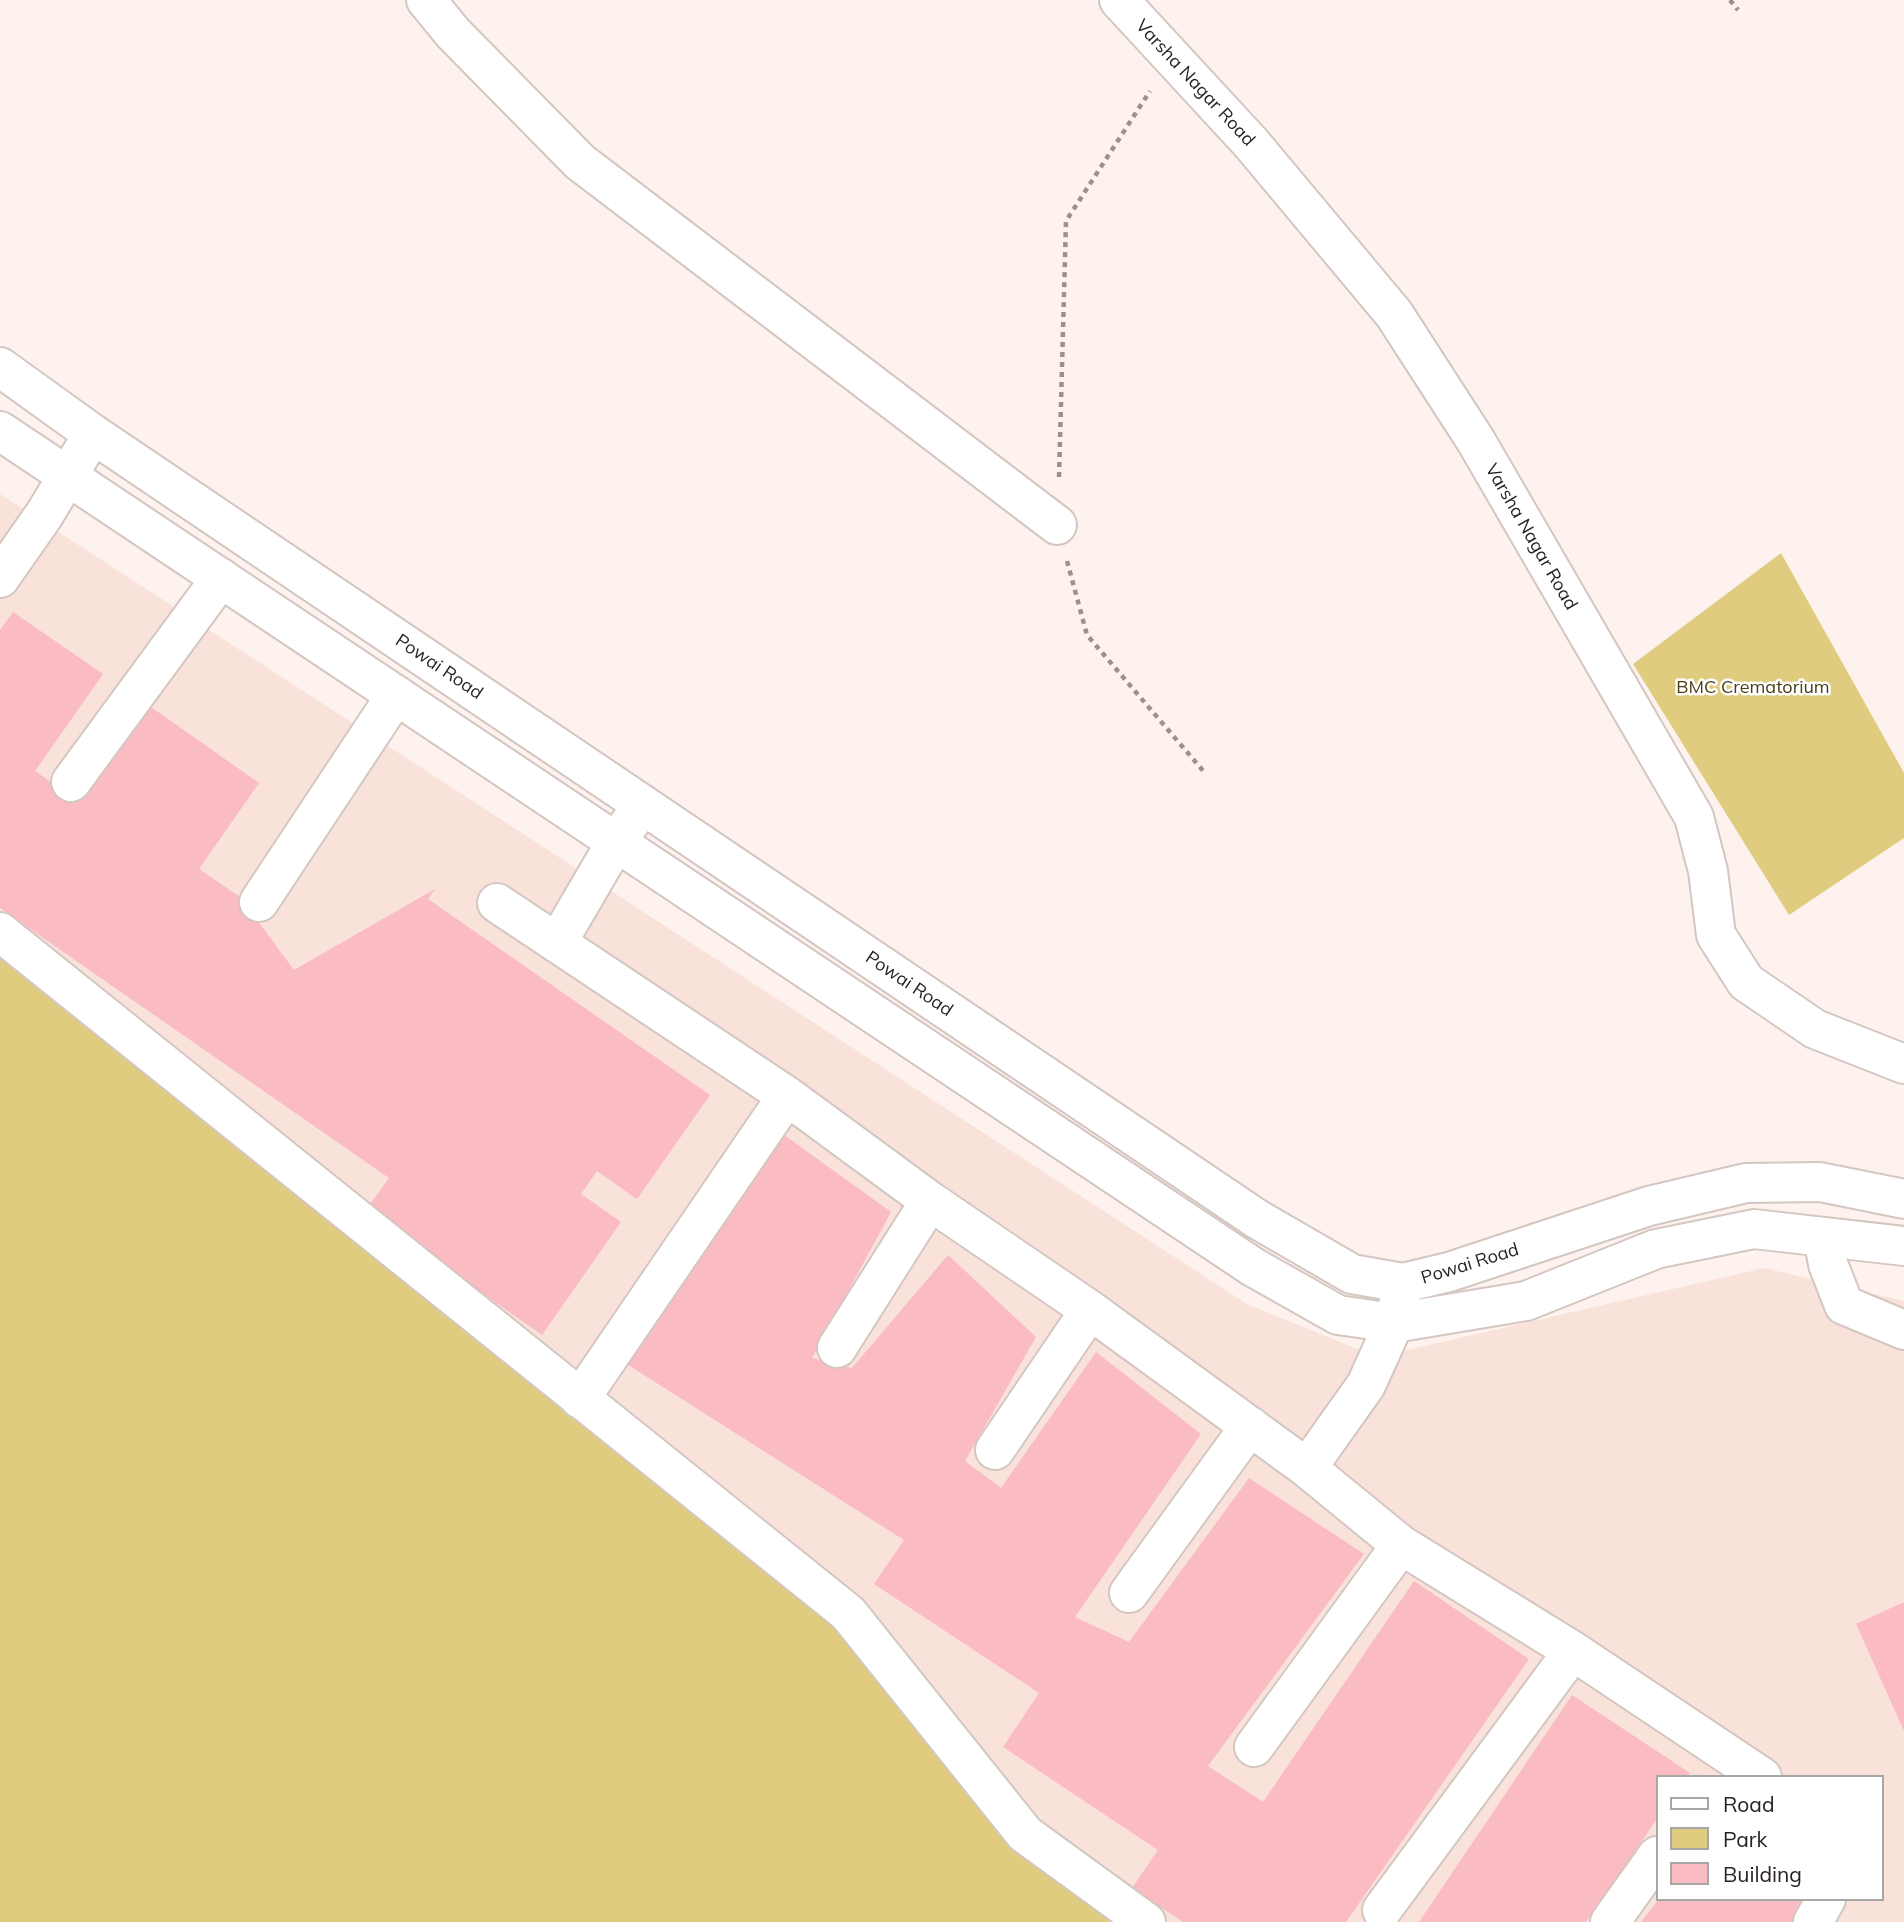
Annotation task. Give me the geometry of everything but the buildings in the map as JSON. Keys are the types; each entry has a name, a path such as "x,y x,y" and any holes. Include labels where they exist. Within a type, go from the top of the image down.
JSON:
{"main road":[{"path":"426,0 453,33 580,162 1058,525"},
{"name":"Varsha Nagar Road","path":"1119,0 1251,143 1394,314 1476,441 1693,817 1708,871 1716,936 1746,982 1815,1029 1904,1064"},
{"name":"Powai Road","path":"0,367 93,434 1257,1219 1352,1273 1402,1283 1449,1272 1649,1206 1746,1183 1820,1182 1904,1199"},
{"path":"0,431 1253,1267 1338,1315 1394,1324 1525,1301 1656,1250 1754,1228 1904,1246"},
{"path":"0,578 44,515 93,434"},
{"path":"71,782 221,578"},
{"path":"259,902 396,695"},
{"path":"557,943 616,842 643,805"},
{"path":"497,904 787,1096 930,1201 1090,1310 1250,1426 1307,1468 1401,1545 1573,1651 1721,1767 1754,1775"},
{"path":"0,932 848,1613 1024,1834 1146,1922"},
{"path":"580,1399 787,1096"},
{"path":"1052,1132 1074,1096"},
{"path":"837,1348 930,1201"},
{"path":"1823,1237 1828,1264 1844,1305 1904,1330"},
{"path":"1307,1468 1366,1385 1394,1324 1402,1283"},
{"path":"995,1450 1090,1310"},
{"path":"1129,1593 1250,1426"},
{"path":"1254,1746 1401,1545"},
{"path":"1382,1910 1573,1651"},
{"path":"1610,1922 1656,1857"},
{"path":"1813,1922 1825,1901"}],"path":[{"path":"1730,0 1738,10"},
{"path":"1172,58 1066,220 1058,525 1087,635 1205,773"}],"shaded area":[{"path":"0,494 1247,1304 1377,1357 1764,1268 1904,1301 1904,1922 1126,1922 0,969"}],"green space":[{"name":"BMC Crematorium","path":"1781,553 1904,773 1904,838 1789,915 1633,664"},
{"path":"0,929 756,1518 1129,1922 0,1922"}]}
